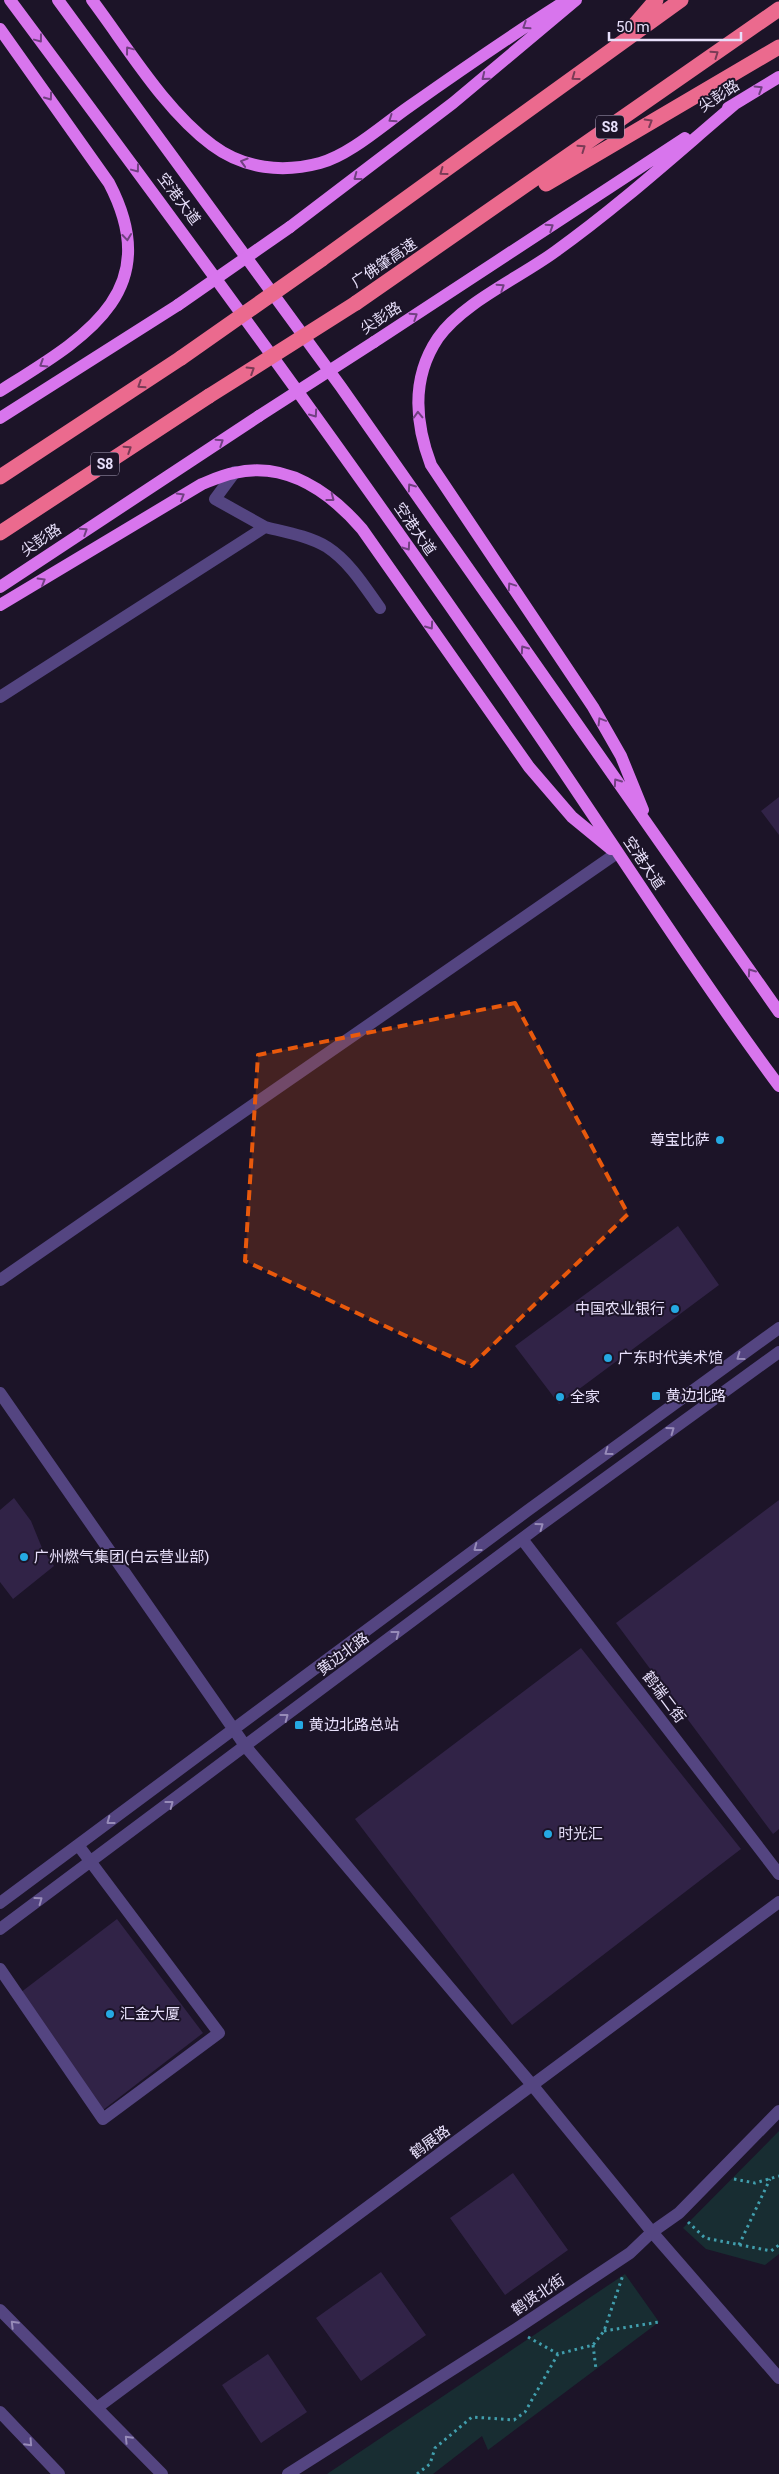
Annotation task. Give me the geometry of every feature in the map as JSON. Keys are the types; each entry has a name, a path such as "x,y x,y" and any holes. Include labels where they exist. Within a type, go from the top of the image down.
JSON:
{"highway":[{"path":"614,48 656,0"},
{"path":"0,477 181,358 322,259 681,0"},
{"name":"广佛肇高速","path":"0,533 209,396 356,304 442,246 779,9"},
{"path":"442,246 779,47"}],"main road":[{"name":"空港大道","path":"10,0 203,258 307,404 530,721 617,853 779,1086"},
{"name":"空港大道","path":"58,0 341,387 779,1012"},
{"path":"92,0 177,114 196,133 233,158 257,166 290,169 322,162 348,150 482,55 567,0"},
{"path":"0,418 178,305 290,227 453,103 576,0"},
{"path":"0,29 109,182 121,206 128,255 122,283 112,306 94,326 67,348 0,391"},
{"name":"尖彭路","path":"0,587 735,104 779,77"},
{"path":"650,829 621,756 602,723 431,465 418,423 418,395 422,370 438,338 456,318 555,252 588,227 735,104"},
{"path":"0,606 202,484 235,472 268,471 300,479 342,506 362,529 529,767 572,818 617,853"}],"street":[{"path":"235,472 215,498 265,527 298,535 327,547 355,572 380,608"},
{"path":"0,697 265,527"},
{"path":"0,1280 617,853"},
{"name":"黄边北路","path":"0,1903 344,1647 779,1328"},
{"name":"黄边北路","path":"0,1929 522,1539 779,1352"},
{"path":"0,1392 246,1747 533,2086 652,2232 779,2378"},
{"name":"鹤瑞二街","path":"522,1539 779,1874"},
{"path":"344,1647 357,1663"},
{"path":"0,1969 103,2119 219,2033 78,1844"},
{"name":"鹤展路","path":"98,2407 779,1902"},
{"name":"鹤贤北街","path":"288,2474 630,2254 652,2232 679,2213 779,2111"},
{"path":"0,2310 98,2407 162,2474"},
{"path":"0,2412 58,2474"}],"path":[{"path":"716,2175 755,2183 779,2176"},
{"path":"739,2245 770,2178"},
{"path":"679,2213 705,2238 771,2251 779,2245"},
{"path":"516,2329 558,2354 593,2345 604,2331 630,2254"},
{"path":"604,2331 659,2322"},
{"path":"593,2345 596,2369"},
{"path":"418,2474 430,2464 436,2448 472,2417 514,2420 525,2412 558,2354"}],"highlighted area":[{"path":"515,1003 628,1214 471,1366 245,1261 258,1055"}],"green space":[{"path":"779,2131 779,2254 765,2265 706,2249 683,2228"},
{"path":"625,2274 659,2322 488,2450 482,2436 433,2474 327,2474"}],"building":[{"path":"779,797 779,835 761,811"},
{"path":"678,1226 719,1285 559,1404 515,1346"},
{"name":"广州燃气集团(白云营业部)","path":"14,1498 31,1521 42,1548 54,1566 13,1599 0,1582 0,1510"},
{"path":"779,1500 779,1829 773,1834 616,1623"},
{"name":"时光汇","path":"581,1648 741,1849 512,2025 355,1819"},
{"name":"汇金大厦","path":"117,1919 203,2033 103,2110 16,1996"},
{"path":"513,2173 568,2250 505,2295 450,2218"},
{"path":"381,2272 426,2335 361,2381 316,2318"},
{"path":"268,2354 307,2412 261,2443 222,2385"}],"place":[{"name":"尊宝比萨","path":"720,1140"},
{"name":"中国农业银行","path":"675,1309"},
{"name":"广东时代美术馆","path":"608,1358"},
{"name":"黄边北路","path":"656,1396"},
{"name":"全家","path":"560,1397"},
{"name":"广州燃气集团(白云营业部)","path":"24,1557"},
{"name":"黄边北路总站","path":"299,1725"},
{"name":"时光汇","path":"548,1834"},
{"name":"汇金大厦","path":"110,2014"}]}
